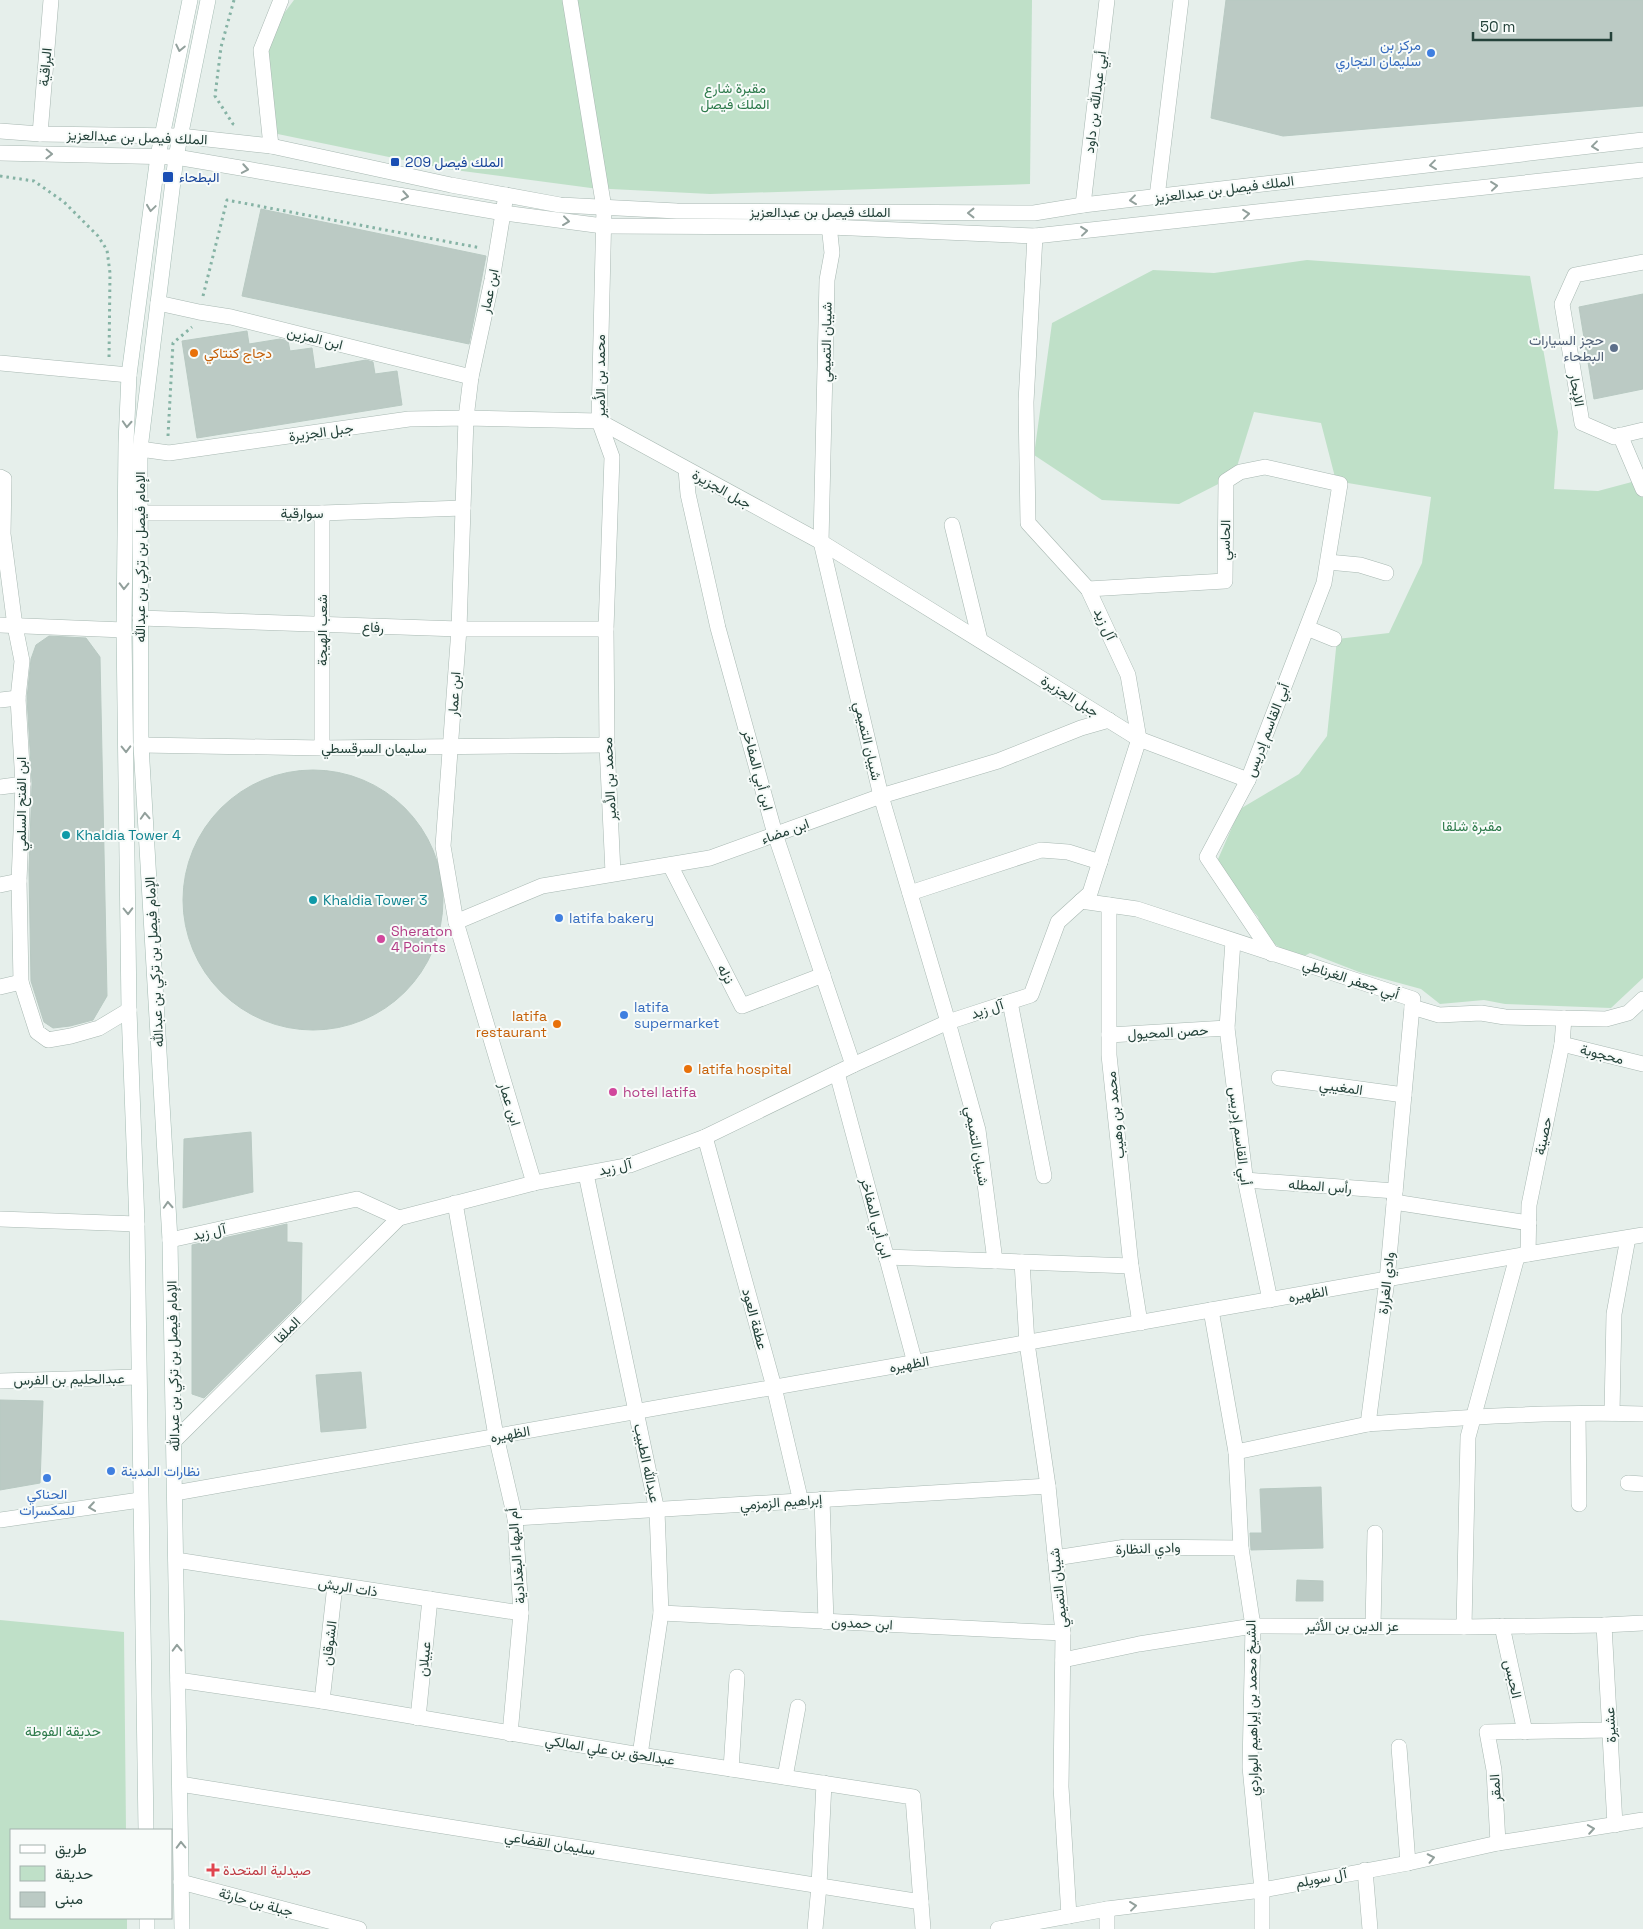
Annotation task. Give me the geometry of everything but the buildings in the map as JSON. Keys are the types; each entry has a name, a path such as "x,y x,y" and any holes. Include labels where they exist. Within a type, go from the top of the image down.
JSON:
{"street":[{"name":"البراقية","path":"40,134 51,0"},
{"name":"الإمام فيصل بن تركي بن عبدالله","path":"146,1829 137,1224 129,1010 124,630 126,443 129,375 158,156 190,0"},
{"name":"الإمام فيصل بن تركي بن عبدالله","path":"182,1929 170,1240 141,745 140,449 176,157 208,0"},
{"path":"271,146 261,50 281,0"},
{"name":"محمد بن الأمير","path":"570,0 604,208 599,421 612,457 606,629 606,745 613,873"},
{"name":"أبي عبدالله بن داود","path":"1083,205 1107,0"},
{"path":"1157,197 1181,0"},
{"name":"الملك فيصل بن عبدالعزيز","path":"0,131 40,134 180,136 271,146 560,205 677,211 1034,213 1083,205 1643,140"},
{"name":"الملك فيصل بن عبدالعزيز","path":"0,153 176,157 504,213 603,226 830,227 1036,236 1643,170"},
{"name":"ابن عمار","path":"506,195 497,251 471,377 466,418 458,630 444,846 456,922 534,1183"},
{"name":"شيبان التميمي","path":"828,211 832,253 827,280 821,542 882,796 978,1130 995,1261"},
{"name":"آل زيد","path":"170,1240 357,1199 400,1218 534,1183 630,1165 705,1137 853,1065 948,1022 1031,996 1058,922 1090,893 1139,739 1128,675 1088,588 1028,523 1026,402 1036,236"},
{"name":"الإبحار","path":"1643,262 1575,275 1562,304 1582,423 1614,437 1643,430"},
{"name":"ابن المزين","path":"158,303 231,317 471,377"},
{"path":"0,363 129,375"},
{"name":"جبل الجزيرة","path":"140,449 169,453 410,419 466,418 599,421 821,542 1139,739 1248,780"},
{"path":"1620,435 1643,489"},
{"name":"الحاسي","path":"1088,588 1225,581 1226,481 1240,472 1265,467 1340,484"},
{"name":"ابن أبي المفاخر","path":"686,469 688,494 718,628 775,834 853,1065"},
{"name":"ابن الفتح السلمي","path":"0,477 4,479 3,534 8,625 22,662 18,698 23,784 20,881 21,982 37,1032 48,1040 99,1028 129,1010"},
{"name":"أبي القاسم إدريس","path":"1272,954 1207,857 1248,780 1324,583 1340,484"},
{"name":"سوارقية","path":"141,513 322,513 463,508"},
{"name":"شعب الهيجة","path":"322,513 322,748"},
{"path":"952,525 980,640"},
{"path":"1328,562 1360,565 1386,573"},
{"name":"رفاع","path":"140,618 458,630 606,629"},
{"path":"8,625 124,630"},
{"path":"1307,628 1334,639"},
{"path":"0,700 18,698"},
{"name":"ابن مضاء","path":"456,922 542,886 710,858 882,796 998,761 1081,728 1109,720"},
{"name":"سليمان السرقسطي","path":"141,745 322,748 606,745"},
{"path":"0,787 23,784"},
{"path":"910,893 1041,850 1068,852 1100,862"},
{"name":"نزله","path":"670,865 742,1006 823,975"},
{"path":"0,885 20,881"},
{"name":"أبي جعفر الغرناطي","path":"1081,901 1137,909 1413,999 1412,1007 1439,1015 1481,1014 1505,1017 1606,1019 1637,1012 1643,999"},
{"name":"محمد بن وهيب","path":"1109,905 1109,1054 1131,1266 1140,1323"},
{"name":"أبي القاسم إدريس","path":"1233,941 1227,1028 1245,1180 1270,1300"},
{"path":"0,988 21,982"},
{"path":"1010,1002 1044,1176"},
{"name":"وادي الغرارة","path":"1368,1424 1387,1280 1412,1007"},
{"name":"حصينة","path":"1464,1627 1468,1437 1522,1256 1529,1205 1562,1044 1564,1018"},
{"name":"حصن المحيول","path":"1110,1035 1227,1028"},
{"name":"محجوبة","path":"1562,1044 1643,1064"},
{"name":"ابن أبي المفاخر","path":"837,1073 915,1363"},
{"name":"المغيبي","path":"1279,1078 1404,1095"},
{"name":"عطفة العود","path":"705,1137 774,1387 801,1502"},
{"name":"عبدالله الطبيب","path":"586,1174 657,1511 661,1614 640,1756"},
{"name":"رأس المطله","path":"1245,1180 1395,1197 1528,1223"},
{"name":"أم البهاء البغدادية","path":"455,1203 496,1436 515,1518 521,1613 510,1734"},
{"name":"الملقا","path":"174,1441 400,1218"},
{"path":"0,1219 137,1224"},
{"path":"1612,1413 1614,1314 1636,1237"},
{"name":"الظهيره","path":"175,1493 1636,1237"},
{"path":"886,1257 1131,1266"},
{"name":"شيبان التميمي","path":"1022,1262 1027,1343 1048,1486 1063,1633 1062,1787 1069,1916"},
{"name":"الشيخ محمد بن إبراهيم البواردي","path":"1211,1310 1236,1452 1241,1548 1253,1626 1250,1767 1262,1890 1262,1929"},
{"name":"عبدالحليم بن الفرس","path":"0,1381 138,1377"},
{"path":"1236,1452 1368,1424 1578,1414 1643,1414"},
{"path":"1578,1414 1579,1504"},
{"name":"إبراهيم الزمزمي","path":"515,1518 657,1511 1048,1486"},
{"path":"822,1499 826,1622"},
{"path":"0,1520 140,1500"},
{"path":"1373,1626 1375,1533"},
{"name":"وادي النظارة","path":"1055,1558 1126,1547 1241,1548"},
{"name":"ذات الريش","path":"176,1560 521,1613"},
{"name":"الشوقان","path":"322,1701 335,1585"},
{"name":"عبيلان","path":"418,1718 430,1599"},
{"name":"ابن حمدون","path":"661,1614 1063,1633"},
{"name":"عز الدين بن الأثير","path":"1064,1660 1139,1644 1253,1626 1464,1627 1643,1623"},
{"name":"عشيرة","path":"1604,1625 1615,1825"},
{"name":"الحبس","path":"1502,1626 1525,1732"},
{"path":"731,1769 737,1676"},
{"name":"عبدالحق بن علي المالكي","path":"178,1680 322,1701 640,1756 913,1797 923,1929"},
{"path":"785,1777 798,1707"},
{"path":"1525,1732 1610,1730"},
{"name":"المقر","path":"1498,1843 1494,1770 1487,1732 1525,1732"},
{"path":"1399,1747 1408,1863"},
{"path":"815,1929 824,1783"},
{"name":"سليمان القضاعي","path":"180,1784 921,1902"},
{"name":"آل سويلم","path":"1001,1929 1108,1909 1262,1890 1408,1863 1498,1843 1643,1820"},
{"path":"1365,1870 1370,1929"},
{"name":"جبلة بن حارثة","path":"181,1882 359,1929"},
{"path":"1107,1929 1108,1909"}],"path":[{"path":"234,0 221,47 215,96 232,124 242,125"},
{"path":"0,176 34,181 64,202 98,236 107,250 110,273 110,373"},
{"path":"199,312 227,200 497,251"},
{"path":"169,453 168,418 173,343 196,323 186,322"}],"green space":[{"name":"مقبرة شارع الملك فيصل","path":"294,0 1032,0 1030,184 710,194 591,188 447,169 268,132 264,40"},
{"name":"مقبرة شلقا","path":"1307,260 1530,276 1558,432 1554,489 1598,491 1643,479 1643,978 1611,1008 1505,1004 1484,1000 1440,1004 1421,989 1359,972 1310,953 1299,959 1264,938 1258,917 1215,866 1240,809 1299,774 1327,736 1337,639 1389,633 1422,563 1431,497 1336,481 1321,423 1254,412 1234,476 1179,504 1102,500 1034,455 1052,323 1153,270 1214,273"},
{"name":"حديقة الفوطة","path":"0,1620 124,1632 126,1829 10,1829 10,1919 127,1919 127,1929 0,1929"}],"place":[{"name":"مركز بن سليمان التجاري","path":"1431,53"},
{"name":"الملك فيصل 209","path":"395,162"},
{"name":"البطحاء","path":"168,177"},
{"name":"حجز السيارات البطحاء","path":"1614,348"},
{"name":"دجاج كنتاكي","path":"194,353"},
{"name":"Khaldia Tower 4","path":"66,835"},
{"name":"Khaldia Tower 3","path":"313,900"},
{"name":"latifa bakery","path":"559,918"},
{"name":"Sheraton 4 Points","path":"381,939"},
{"name":"latifa supermarket","path":"624,1015"},
{"name":"latifa restaurant","path":"557,1024"},
{"name":"latifa hospital","path":"688,1069"},
{"name":"hotel latifa","path":"613,1092"},
{"name":"نظارات المدينة","path":"111,1471"},
{"name":"الحناكي للمكسرات","path":"47,1478"},
{"name":"صيدلية المتحدة","path":"213,1870"}]}
